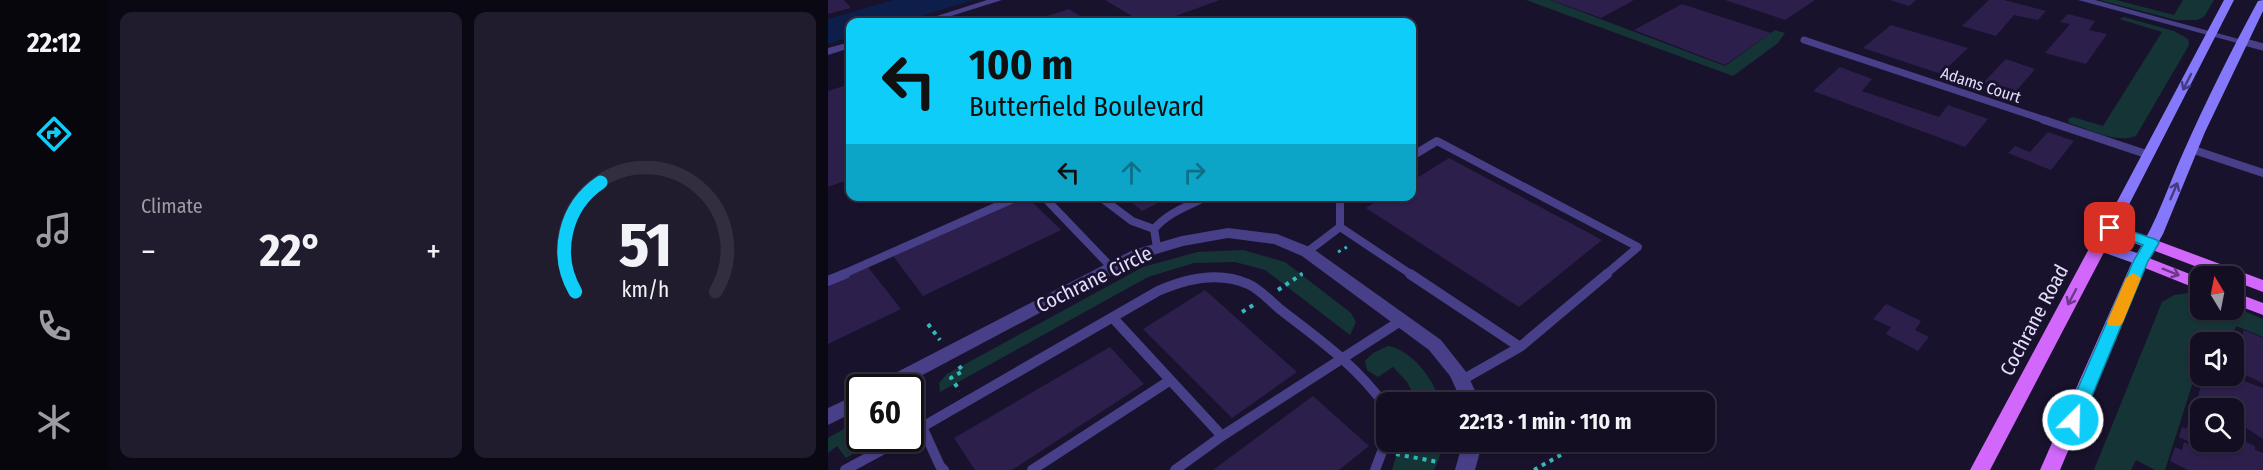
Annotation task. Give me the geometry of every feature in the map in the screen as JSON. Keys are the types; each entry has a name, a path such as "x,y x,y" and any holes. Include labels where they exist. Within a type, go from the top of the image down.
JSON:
{"main road":[{"name":"Cochrane Road","path":"1980,470 2229,0"},
{"path":"2050,470 2141,260 2152,243 2191,149 2241,41 2263,1"},
{"path":"2110,228 2263,286"},
{"path":"2099,245 2190,280"},
{"path":"2244,302 2263,309"}],"street":[{"path":"936,18 997,0"},
{"path":"2083,0 2241,41"},
{"path":"828,52 846,46"},
{"name":"Cochrane Circle","path":"918,374 1112,268 1157,247 1206,236 1237,234 1277,239 1307,252 1435,345 1462,380 1467,392"},
{"path":"828,417 846,407"},
{"path":"1465,470 1470,452"}],"lane":[{"name":"Adams Court","path":"1804,40 2148,155"},
{"path":"2241,41 2263,47"},
{"path":"1416,154 1437,141 1638,247 1520,348 1462,380"},
{"path":"2191,149 2263,173"},
{"path":"828,281 1009,201"},
{"path":"1048,201 1112,268"},
{"path":"1106,201 1132,221 1154,229"},
{"path":"1154,229 1169,213 1197,201"},
{"path":"1340,201 1340,227"},
{"path":"1340,227 1520,348"},
{"path":"1307,252 1340,227"},
{"path":"1154,229 1157,247"},
{"path":"944,470 940,466 924,428 1176,283 1200,278 1228,279 1248,284 1259,291 1343,358 1376,392"},
{"path":"1113,318 1222,436"},
{"path":"1175,470 1222,436 1402,320"},
{"path":"1032,470 1169,381"},
{"path":"845,470 878,452"},
{"path":"1375,470 1382,452"}],"path":[{"path":"1338,252 1351,244"},
{"path":"1274,292 1303,273"},
{"path":"1242,312 1255,304"},
{"path":"928,324 941,341"},
{"path":"958,365 963,371 951,378 961,392"},
{"path":"1534,470 1566,452"},
{"path":"1396,454 1438,462"}],"green space":[{"path":"1526,0 1550,0 1725,66 1775,30 1785,33 1778,43 1733,76"},
{"path":"2099,0 2116,0 2174,15 2183,0 2214,0 2204,17 2197,20 2176,20"},
{"path":"2124,17 2174,31 2188,39 2189,45 2136,136 2119,138 2102,135 2069,123 2068,119 2073,117 2103,126 2162,32 2119,19"},
{"path":"1243,250 1285,262 1351,313 1356,322 1350,335 1265,270 1235,262 1194,263 1148,277 940,392 939,383 947,374 1143,267 1197,252"},
{"path":"2190,293 2190,320 2244,320 2244,311 2263,319 2263,337 2236,326 2234,332 2190,332 2192,386 2165,470 2155,470 2136,460 2131,470 2094,470 2162,302 2174,295"},
{"path":"1388,346 1405,353 1421,367 1437,392 1412,392 1407,382 1393,367 1378,377 1367,370 1365,361 1373,353"},
{"path":"846,428 846,452 856,452 846,458 837,446 828,453 828,438"},
{"path":"1397,452 1440,452 1434,470 1392,470"}],"water":[{"path":"893,0 974,0 913,18 846,18 846,38 828,44 828,19"}],"building":[{"path":"828,0 844,0 851,8 828,14"},
{"path":"1105,0 1220,0 1170,18 1135,18"},
{"path":"1551,0 1634,0 1601,18"},
{"path":"1725,0 1815,0 1785,20"},
{"path":"1890,0 1916,0 1909,6"},
{"path":"1989,0 2004,0 2046,11 2038,20 2014,15 1996,36 1962,26"},
{"path":"1682,4 1771,33 1725,65 1634,30"},
{"path":"1069,9 1084,18 1041,18"},
{"path":"2068,14 2095,21 2089,30 2107,34 2086,64 2045,53 2070,24 2060,22"},
{"path":"1891,25 1968,48 1941,74 1863,48"},
{"path":"2006,59 2035,69 2011,97 1980,86"},
{"path":"1840,67 1872,79 1862,91 1939,117 1948,105 1988,119 1965,147 1813,91"},
{"path":"846,85 846,180 828,187 828,91"},
{"path":"2048,132 2074,141 2051,170 2008,153 2015,146 2030,152"},
{"path":"1449,158 1602,240 1519,307 1366,208 1377,201 1416,201 1416,179"},
{"path":"1015,201 1031,201 1061,230 923,296 893,256"},
{"path":"1130,201 1162,201 1142,211"},
{"path":"868,267 901,309 828,344 828,285"},
{"path":"1205,290 1297,372 1232,418 1143,329"},
{"path":"1886,304 1921,321 1915,330 1929,337 1918,351 1886,334 1891,327 1873,319"},
{"path":"2244,330 2263,338 2263,383 2244,374"},
{"path":"1110,347 1144,384 1012,470 975,470 954,438"},
{"path":"2244,381 2263,388 2263,439 2244,427 2244,398 2198,398 2201,386 2206,388 2207,386 2244,386"},
{"path":"1313,396 1369,446 1339,470 1213,470"},
{"path":"2190,418 2190,442 2179,437 2182,427 2186,429"},
{"path":"2244,441 2263,453 2263,470 2188,470 2170,461 2175,447 2182,450 2184,442 2190,445 2190,452 2244,452"}],"slow traffic":[{"path":"2115,322 2133,278"}],"route":[{"path":"2073,420 2141,260 2152,243 2110,228"}]}
